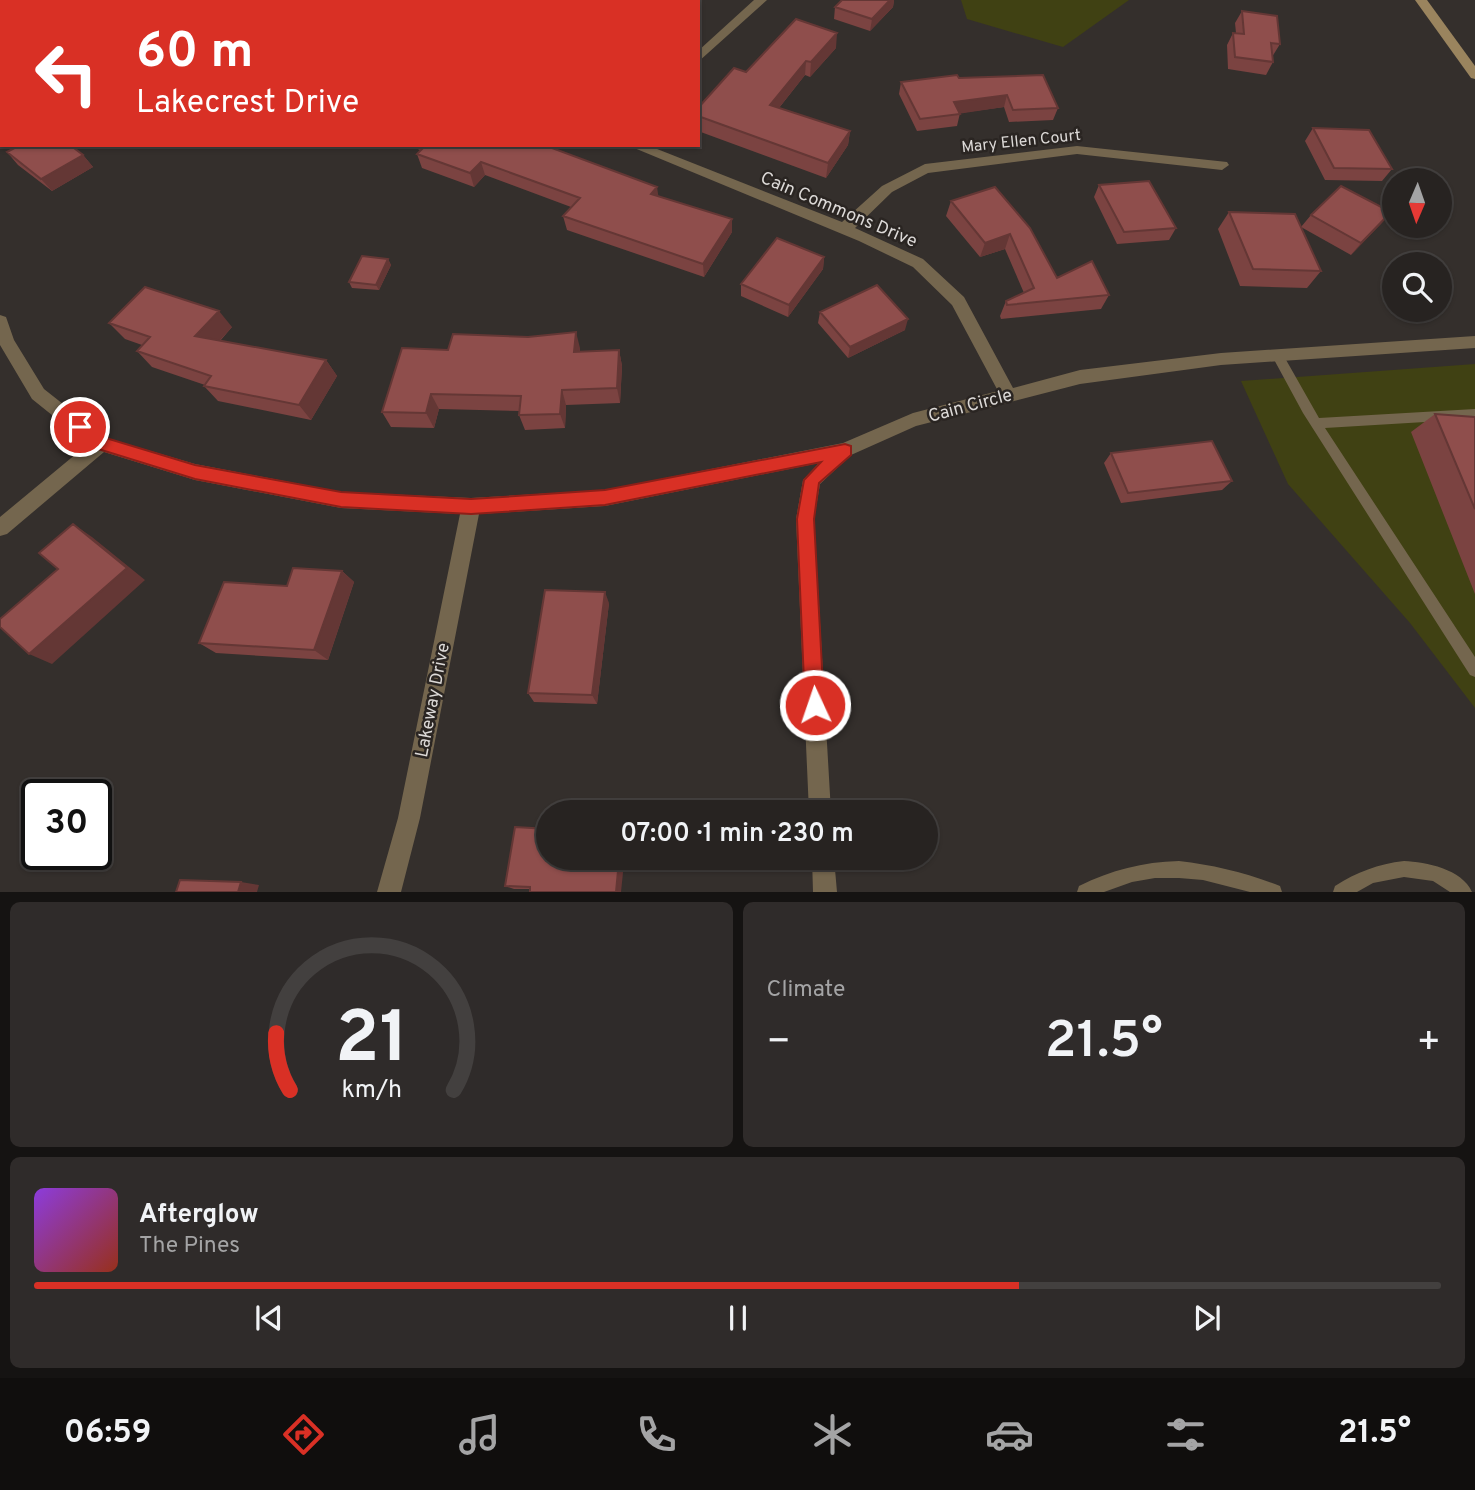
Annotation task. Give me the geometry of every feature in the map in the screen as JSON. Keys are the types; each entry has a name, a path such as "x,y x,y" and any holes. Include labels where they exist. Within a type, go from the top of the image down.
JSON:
{"main road":[{"path":"1421,0 1475,75"}],"street":[{"path":"700,56 761,0"},
{"name":"Cain Commons Drive","path":"639,147 918,263 958,301 1008,396"},
{"name":"Mary Ellen Court","path":"844,230 887,189 925,169 1077,150 1222,165"},
{"path":"0,321 6,341 38,394 101,444 195,472 341,500 471,506 605,498 845,450"},
{"name":"Cain Circle","path":"819,800 805,519 812,480 845,450 913,420 1080,377 1277,354 1475,342"},
{"path":"0,528 101,444"},
{"name":"Lakeway Drive","path":"388,891 409,818 471,506"},
{"path":"824,870 825,891"}],"lane":[{"path":"1277,354 1316,423 1475,670"},
{"path":"1316,423 1475,414"},
{"path":"1341,891 1371,874 1402,867 1433,871 1464,891"},
{"path":"1085,891 1130,872 1169,869 1209,870 1274,891"}],"shaded area":[{"path":"961,0 1129,0 1063,47 967,19"},
{"path":"1475,364 1475,708 1410,623 1288,484 1241,381"}],"building":[{"path":"842,0 890,0 872,19 835,7"},
{"path":"1242,11 1277,16 1280,44 1271,43 1273,62 1235,57 1233,33 1244,34"},
{"path":"796,19 837,33 811,62 806,61 770,105 850,131 828,163 700,117 700,106 734,68 746,72"},
{"path":"957,75 959,78 1043,75 1058,108 1013,110 1007,95 954,102 960,114 920,119 901,82"},
{"path":"1313,128 1369,130 1391,168 1382,169 1334,168"},
{"path":"16,147 73,147 83,155 41,179 7,152"},
{"path":"424,147 549,147 657,187 651,194 732,219 703,264 563,216 580,198 481,162 470,173 417,154"},
{"path":"1149,181 1176,228 1124,232 1099,185"},
{"path":"1341,186 1382,207 1382,221 1361,243 1311,215"},
{"path":"995,187 1030,228 1057,278 1092,261 1109,295 1007,305 1006,301 1034,288 1010,234 985,243 951,201"},
{"path":"1229,212 1295,214 1321,271 1253,269"},
{"path":"777,238 824,257 789,305 741,284"},
{"path":"362,256 388,259 376,285 349,282"},
{"path":"877,285 908,319 850,347 820,312"},
{"path":"145,287 219,311 195,336 326,360 299,405 204,386 211,376 137,351 150,337 109,323"},
{"path":"576,332 574,352 619,350 617,388 562,390 560,414 519,415 521,396 431,394 426,413 382,412 402,348 448,350 453,334 528,337"},
{"path":"1435,414 1475,417 1475,509"},
{"path":"1212,441 1232,481 1128,493 1111,453"},
{"path":"73,524 127,568 29,654 0,627 0,619 58,569 39,553"},
{"path":"293,568 342,571 314,650 199,643 224,582 287,586"},
{"path":"545,590 605,592 592,695 528,693"},
{"path":"515,827 536,828 536,870 618,870 616,892 530,892 530,887 505,886"},
{"path":"180,880 241,882 238,892 176,892"}],"route":[{"path":"80,427 101,444 195,472 341,500 471,506 605,498 845,450 812,480 805,519 815,705"}]}
